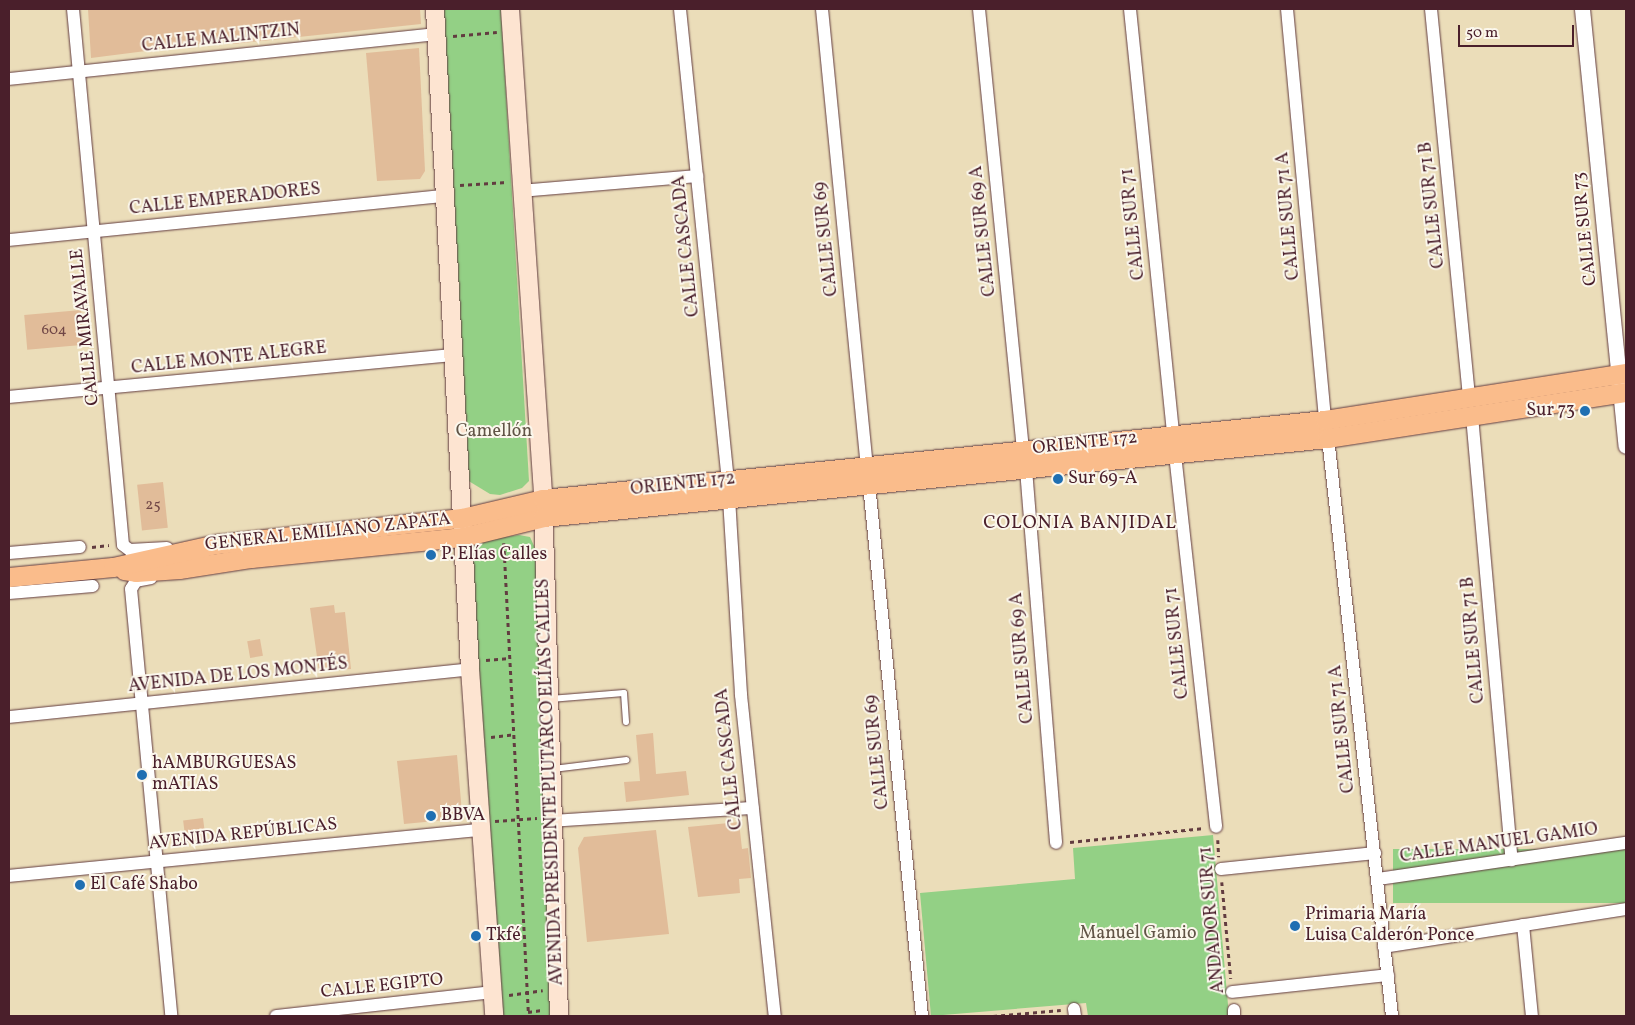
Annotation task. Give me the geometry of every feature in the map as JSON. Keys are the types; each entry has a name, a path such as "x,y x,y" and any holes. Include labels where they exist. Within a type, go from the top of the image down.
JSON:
{"main road":[{"path":"435,9 452,355 474,738 494,1016"},
{"name":"AVENIDA PRESIDENTE PLUTARCO ELÍAS CALLES","path":"510,9 520,186 543,508 549,770 559,1016"},
{"name":"ORIENTE 172","path":"1470,407 1623,373"},
{"name":"ORIENTE 172","path":"868,475 1026,469 1175,454 1470,407 1624,392"},
{"name":"ORIENTE 172","path":"543,508 868,475 1023,450 1173,435 1327,429"},
{"name":"GENERAL EMILIANO ZAPATA","path":"112,568 136,572 251,558 463,528 543,508"},
{"name":"GENERAL EMILIANO ZAPATA","path":"9,577 112,568 217,544 463,528"}],"street":[{"name":"CALLE MIRAVALLE","path":"73,9 93,231 110,388 123,544"},
{"name":"CALLE CASCADA","path":"680,9 729,489 740,694 776,1016"},
{"name":"CALLE SUR 69","path":"822,9 922,1016"},
{"name":"CALLE SUR 69 A","path":"979,9 1023,450"},
{"name":"CALLE SUR 71","path":"1130,9 1173,435"},
{"name":"CALLE SUR 71 A","path":"1287,9 1327,429 1392,1016"},
{"name":"CALLE SUR 71 B","path":"1431,9 1512,860"},
{"name":"CALLE SUR 73","path":"1582,9 1623,373 1626,446"},
{"name":"CALLE MALINTZIN","path":"9,79 436,35"},
{"path":"520,186 697,176"},
{"name":"CALLE EMPERADORES","path":"9,240 444,191"},
{"name":"CALLE MONTE ALEGRE","path":"9,397 452,355"},
{"name":"CALLE SUR 71","path":"1175,454 1216,827"},
{"name":"CALLE SUR 69 A","path":"1026,469 1056,843"},
{"path":"123,544 130,550 217,544"},
{"path":"9,553 80,547"},
{"path":"171,1016 159,861 142,704 133,583 179,568"},
{"path":"9,593 93,586"},
{"name":"AVENIDA DE LOS MONTÉS","path":"9,717 142,704 470,665"},
{"path":"551,819 753,808"},
{"name":"AVENIDA REPÚBLICAS","path":"9,876 480,826"},
{"name":"CALLE MANUEL GAMIO","path":"1378,879 1626,843"},
{"path":"1220,869 1375,853"},
{"path":"1384,947 1626,909"},
{"path":"1523,925 1532,1016"},
{"path":"1232,992 1388,975"},
{"name":"CALLE EGIPTO","path":"276,1016 492,995"}],"lane":[{"path":"547,700 624,693 626,722"},
{"path":"549,770 626,760"}],"path":[{"path":"436,35 511,31"},
{"path":"444,191 520,186"},
{"path":"504,539 529,1016"},
{"path":"80,547 123,544"},
{"path":"470,665 510,658"},
{"path":"474,738 514,734"},
{"path":"480,826 519,819 551,819"},
{"path":"1056,843 1216,827"},
{"name":"ANDADOR SUR 71","path":"1216,827 1232,992"},
{"path":"492,995 558,988"},
{"path":"993,1016 1074,1013"}],"green space":[{"name":"Camellón","path":"439,9 501,9 529,481 522,488 500,495 490,494 467,480"},
{"path":"519,535 530,537 535,548 555,1016 499,1016 467,551 487,539"},
{"name":"Manuel Gamio","path":"1213,835 1229,1016 1088,1016 1086,1003 931,1016 920,893 1075,879 1073,848"},
{"path":"1393,849 1626,849 1626,903 1393,903"}],"building":[{"path":"88,9 420,9 421,24 233,44 232,40 91,58"},
{"path":"419,48 425,171 420,179 377,181 366,53"},
{"path":"81,310 84,345 27,350 24,315"},
{"path":"163,482 168,528 142,530 137,485"},
{"path":"334,605 335,613 345,612 351,669 319,671 310,608"},
{"path":"260,639 263,656 250,658 247,641"},
{"path":"653,733 656,774 686,771 689,795 626,802 624,782 640,781 636,735"},
{"path":"457,755 462,813 456,819 404,824 397,761"},
{"path":"203,818 206,841 186,843 183,820"},
{"path":"739,822 742,849 748,848 751,878 739,879 740,893 698,897 688,827"},
{"path":"656,830 669,934 587,942 578,848 584,837"}],"place":[{"name":"Sur 73","path":"1585,411"},
{"name":"Sur 69-A","path":"1058,479"},
{"name":"P. Elías Calles","path":"431,555"},
{"name":"hAMBURGUESAS mATIAS","path":"142,775"},
{"name":"BBVA","path":"431,816"},
{"name":"El Café Shabo","path":"80,885"},
{"name":"Primaria María Luisa Calderón Ponce","path":"1295,926"},
{"name":"Tkfé","path":"476,936"}],"district":[{"name":"COLONIA BANJIDAL","path":"1080,524"}]}
